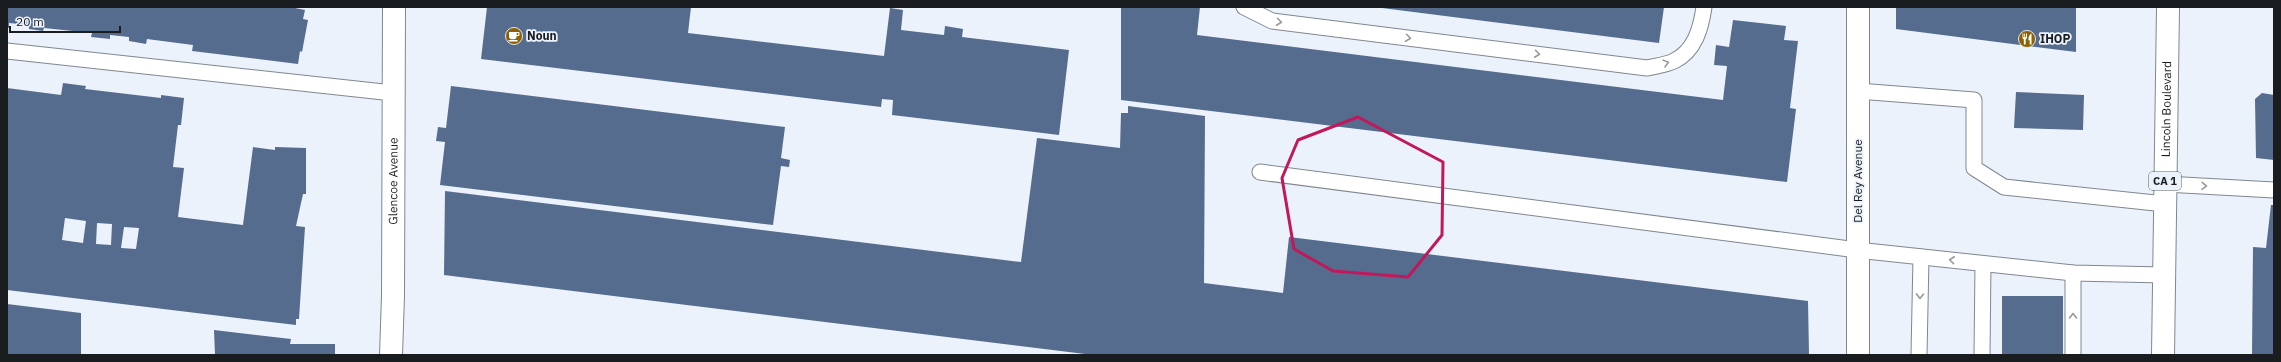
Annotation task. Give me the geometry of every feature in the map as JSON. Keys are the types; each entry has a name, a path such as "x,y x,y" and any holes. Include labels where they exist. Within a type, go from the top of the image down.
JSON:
{"main road":[{"name":"Glencoe Avenue","path":"391,355 393,296 394,7"},
{"name":"Del Rey Avenue","path":"1858,7 1858,355"},
{"name":"Lincoln Boulevard","path":"2163,355 2168,7"}],"lane":[{"path":"1244,7 1272,21 1646,68 1674,61 1694,44 1702,22 1704,7"},
{"path":"7,51 394,93"},
{"path":"1858,91 1974,100 1974,168 2004,187 2165,194 2274,190"},
{"path":"1260,172 1858,250 2073,273 2164,275"},
{"path":"1919,355 1921,257"},
{"path":"1982,355 1983,264"},
{"path":"2073,273 2073,355"}],"highlighted area":[{"path":"1358,117 1443,162 1442,235 1408,277 1333,271 1294,249 1282,178 1298,140"}],"building":[{"path":"7,7 290,7 305,10 303,19 308,20 302,52 300,51 298,64 192,51 193,45 147,39 146,44 129,41 129,37 110,35 110,39 91,37 92,33 44,28 43,31 29,29 29,25 9,23 9,28 7,28"},
{"path":"487,7 691,7 688,33 884,56 890,8 903,10 901,30 944,35 945,26 963,29 962,37 1069,50 1059,135 892,115 893,100 882,99 881,107 481,59"},
{"path":"1121,7 1200,7 1197,35 1723,100 1727,66 1714,65 1716,45 1729,47 1733,20 1786,26 1784,40 1798,41 1790,108 1796,109 1787,182 1121,100"},
{"path":"1374,7 1664,7 1659,43"},
{"name":"IHOP","path":"1896,7 2076,7 2076,52 1896,29"},
{"path":"63,83 86,86 85,89 161,98 161,95 184,98 181,125 178,125 173,167 184,168 178,217 243,225 253,147 275,150 275,147 306,148 306,194 303,194 296,226 305,227 299,319 296,319 296,325 7,290 7,88 61,95","holes":["65,218 86,221 83,243 62,240","97,223 112,224 111,245 96,244","124,227 139,228 136,249 121,248"]},
{"path":"451,86 785,127 781,158 790,160 789,167 781,166 773,225 440,185 445,142 436,141 438,127 446,128"},
{"path":"2016,92 2084,95 2083,130 2014,128"},
{"path":"2262,93 2274,95 2274,160 2256,158 2255,99"},
{"path":"1128,106 1205,116 1204,283 1283,293 1289,237 1808,301 1809,355 1093,355 444,275 445,191 1021,262 1037,138 1120,148 1121,113 1128,113"},
{"path":"2271,205 2274,205 2274,355 2252,355 2253,247 2266,248"},
{"path":"2002,296 2063,296 2063,355 2002,355"},
{"path":"7,304 81,313 81,355 7,355"},
{"path":"214,330 291,339 290,344 335,344 335,355 215,355"}],"place":[{"name":"Noun","path":"514,36"},
{"name":"IHOP","path":"2027,39"}]}
